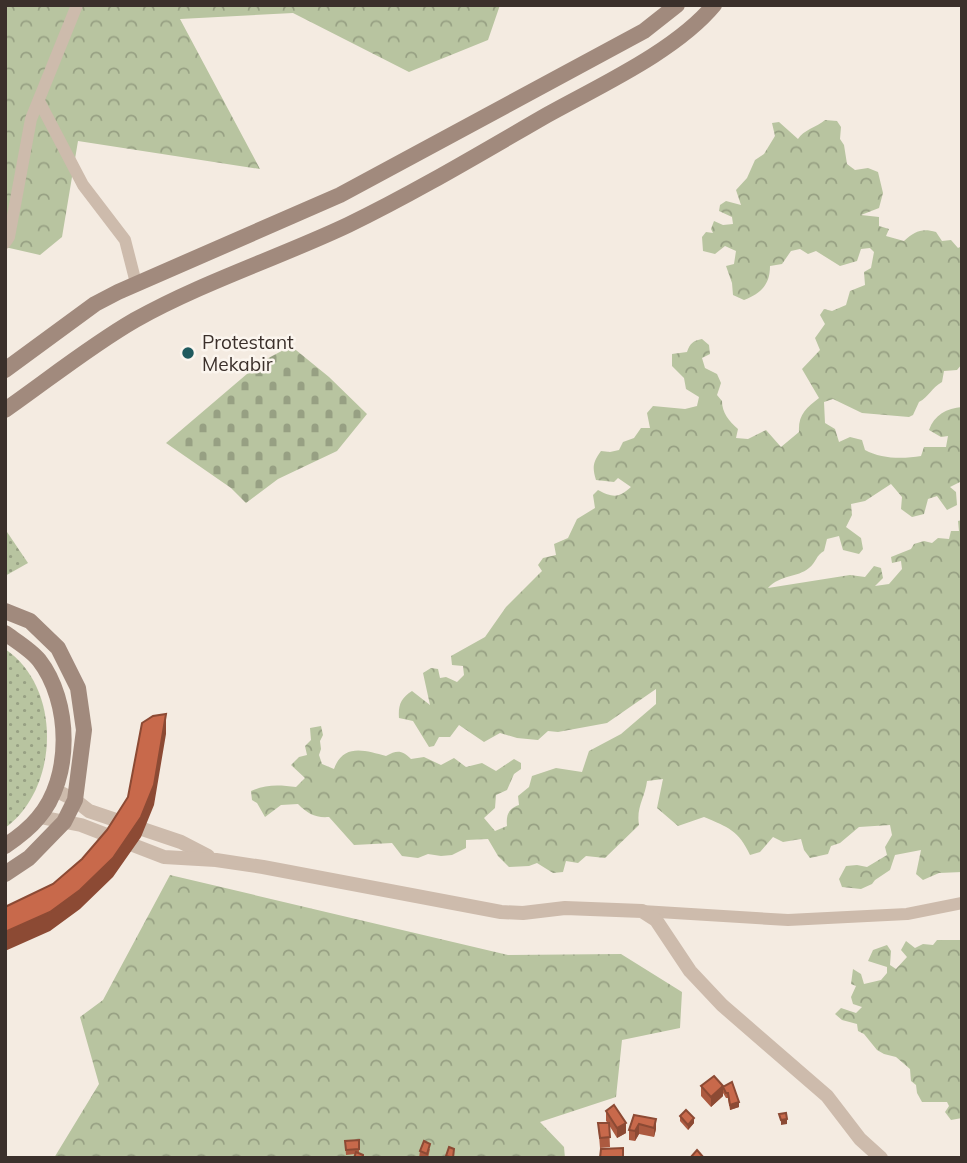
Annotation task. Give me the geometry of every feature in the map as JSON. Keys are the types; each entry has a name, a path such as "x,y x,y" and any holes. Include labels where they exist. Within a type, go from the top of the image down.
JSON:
{"main road":[{"path":"5,370 95,304 136,283 340,195 644,31 677,5"},
{"path":"5,410 104,339 136,320 174,300 347,225 629,69 672,42 705,16 714,5"},
{"path":"5,611 30,621 58,648 78,688 84,730 75,800 64,822 29,858 5,873"},
{"path":"5,633 38,659 55,688 63,715 64,747 55,790 40,817 5,846"}],"street":[{"path":"5,243 9,237 31,119 77,5"},
{"path":"38,101 83,185 125,240 136,283"},
{"path":"55,790 89,811 181,842 216,860"},
{"path":"40,817 80,825 164,857 216,860 263,867 501,912 523,913 565,908 788,920 907,914 962,903"},
{"path":"642,911 656,920 690,971 722,1005 827,1096 860,1139 881,1158"}],"green space":[{"path":"5,5 500,5 488,40 409,72 293,13 180,19 260,169 78,141 62,237 40,255 5,247"},
{"path":"825,120 837,121 841,127 840,139 844,145 847,164 855,170 868,168 878,172 883,193 879,208 861,215 879,217 879,226 889,229 886,236 904,241 919,231 927,230 936,232 942,241 951,240 958,248 962,246 962,364 957,370 944,371 942,382 919,402 913,415 909,417 862,413 833,399 824,402 825,423 835,429 839,442 850,437 862,440 865,450 878,455 892,458 914,457 921,456 924,447 946,447 948,436 941,437 929,430 934,420 942,413 962,407 962,481 950,487 956,492 957,505 947,510 937,496 928,499 924,514 912,517 901,509 902,497 891,484 865,501 851,504 852,515 846,527 861,538 863,549 859,554 843,550 839,536 827,539 824,551 809,568 778,580 768,588 850,575 865,577 874,566 881,568 883,578 875,586 889,584 902,569 901,561 892,563 891,557 911,549 914,544 924,541 932,543 938,538 949,539 951,531 959,531 958,521 962,520 962,872 939,873 923,880 916,874 921,850 895,855 890,870 872,884 861,889 842,887 839,879 846,866 867,867 887,855 885,847 892,835 890,825 859,827 840,843 831,846 828,854 810,858 801,839 783,842 773,837 760,852 750,855 737,835 720,824 704,817 678,826 657,808 663,779 647,781 639,813 639,825 605,858 586,856 578,863 566,861 563,872 553,873 537,863 509,867 498,856 488,839 466,840 466,848 452,855 428,854 418,858 402,856 392,843 354,845 329,817 312,815 298,804 281,805 265,817 257,803 252,800 251,791 273,786 296,787 305,778 291,765 299,757 307,755 305,746 311,740 310,728 321,726 323,735 319,755 322,764 334,769 343,755 356,750 386,756 399,752 411,759 424,757 441,765 454,758 466,767 482,763 496,771 514,759 521,763 521,769 514,774 507,790 496,795 495,808 484,818 495,831 507,826 509,813 519,805 518,796 529,787 532,776 556,768 582,772 589,751 621,734 656,704 656,689 607,723 558,732 548,731 538,740 500,733 484,742 459,725 450,737 439,737 434,746 429,747 413,721 399,718 401,702 412,691 430,705 423,673 431,668 438,669 440,678 446,677 457,682 464,675 463,666 452,665 451,656 485,637 506,607 542,571 538,565 543,558 556,555 554,544 568,538 577,519 595,508 593,495 598,490 616,496 631,487 618,478 614,482 596,480 594,465 601,451 619,450 623,442 634,438 641,428 650,428 647,413 653,406 685,409 697,406 699,397 686,389 684,378 672,366 672,354 687,352 692,343 702,339 709,345 710,354 702,358 705,368 717,374 721,383 717,395 727,416 738,429 736,438 748,439 766,430 781,447 799,432 804,412 819,398 802,369 820,350 815,338 825,324 820,315 824,309 832,311 846,305 850,291 865,285 864,272 871,268 874,252 870,248 861,249 857,261 840,266 816,251 808,254 800,249 791,251 782,264 770,266 763,287 744,300 733,295 726,266 734,264 736,251 725,246 715,254 703,251 702,237 706,232 713,233 711,229 714,221 723,225 733,224 732,217 719,211 720,205 726,201 741,205 736,190 747,178 755,160 764,154 775,136 772,123 779,122 798,139"},
{"path":"291,346 329,377 367,414 337,451 278,479 246,503 231,488 166,443 261,362"},
{"path":"5,529 28,563 5,576"},
{"path":"5,649 24,666 37,687 45,712 47,738 44,764 36,788 23,810 5,828"},
{"path":"170,875 508,955 621,954 682,992 680,1028 622,1040 616,1097 540,1122 564,1147 565,1158 54,1158 99,1084 80,1017 103,1000"},
{"path":"937,940 962,940 962,1118 951,1120 945,1112 949,1106 947,1102 922,1102 916,1085 911,1081 910,1069 896,1057 877,1050 864,1034 858,1031 857,1024 842,1020 835,1014 841,1008 856,1013 862,1007 853,1004 851,997 856,986 851,984 853,969 861,974 864,984 881,980 887,973 887,967 868,961 873,950 887,945 891,951 890,965 896,969 907,957 901,950 906,941 915,948 923,944 933,945"}],"building":[{"path":"166,714 154,785 141,817 113,858 80,890 50,912 5,932 5,907 53,884 82,859 107,830 128,797 142,723 153,716"},
{"path":"714,1076 723,1086 711,1097 701,1086"},
{"path":"732,1082 739,1102 730,1105 728,1093 723,1087"},
{"path":"614,1105 626,1123 617,1128 606,1111"},
{"path":"686,1110 694,1118 688,1125 680,1116"},
{"path":"786,1113 787,1119 781,1120 779,1114"},
{"path":"634,1115 656,1119 654,1128 639,1124 635,1131 629,1130"},
{"path":"598,1123 609,1123 610,1137 600,1138"},
{"path":"359,1140 359,1149 346,1150 345,1141"},
{"path":"424,1141 430,1144 427,1154 420,1151"},
{"path":"449,1147 454,1149 453,1158 446,1156"},
{"path":"623,1148 623,1158 600,1158 601,1149"},
{"path":"697,1150 704,1158 690,1158"},
{"path":"356,1152 363,1155 363,1158 354,1158"}],"place":[{"name":"Protestant Mekabir","path":"188,353"}]}
